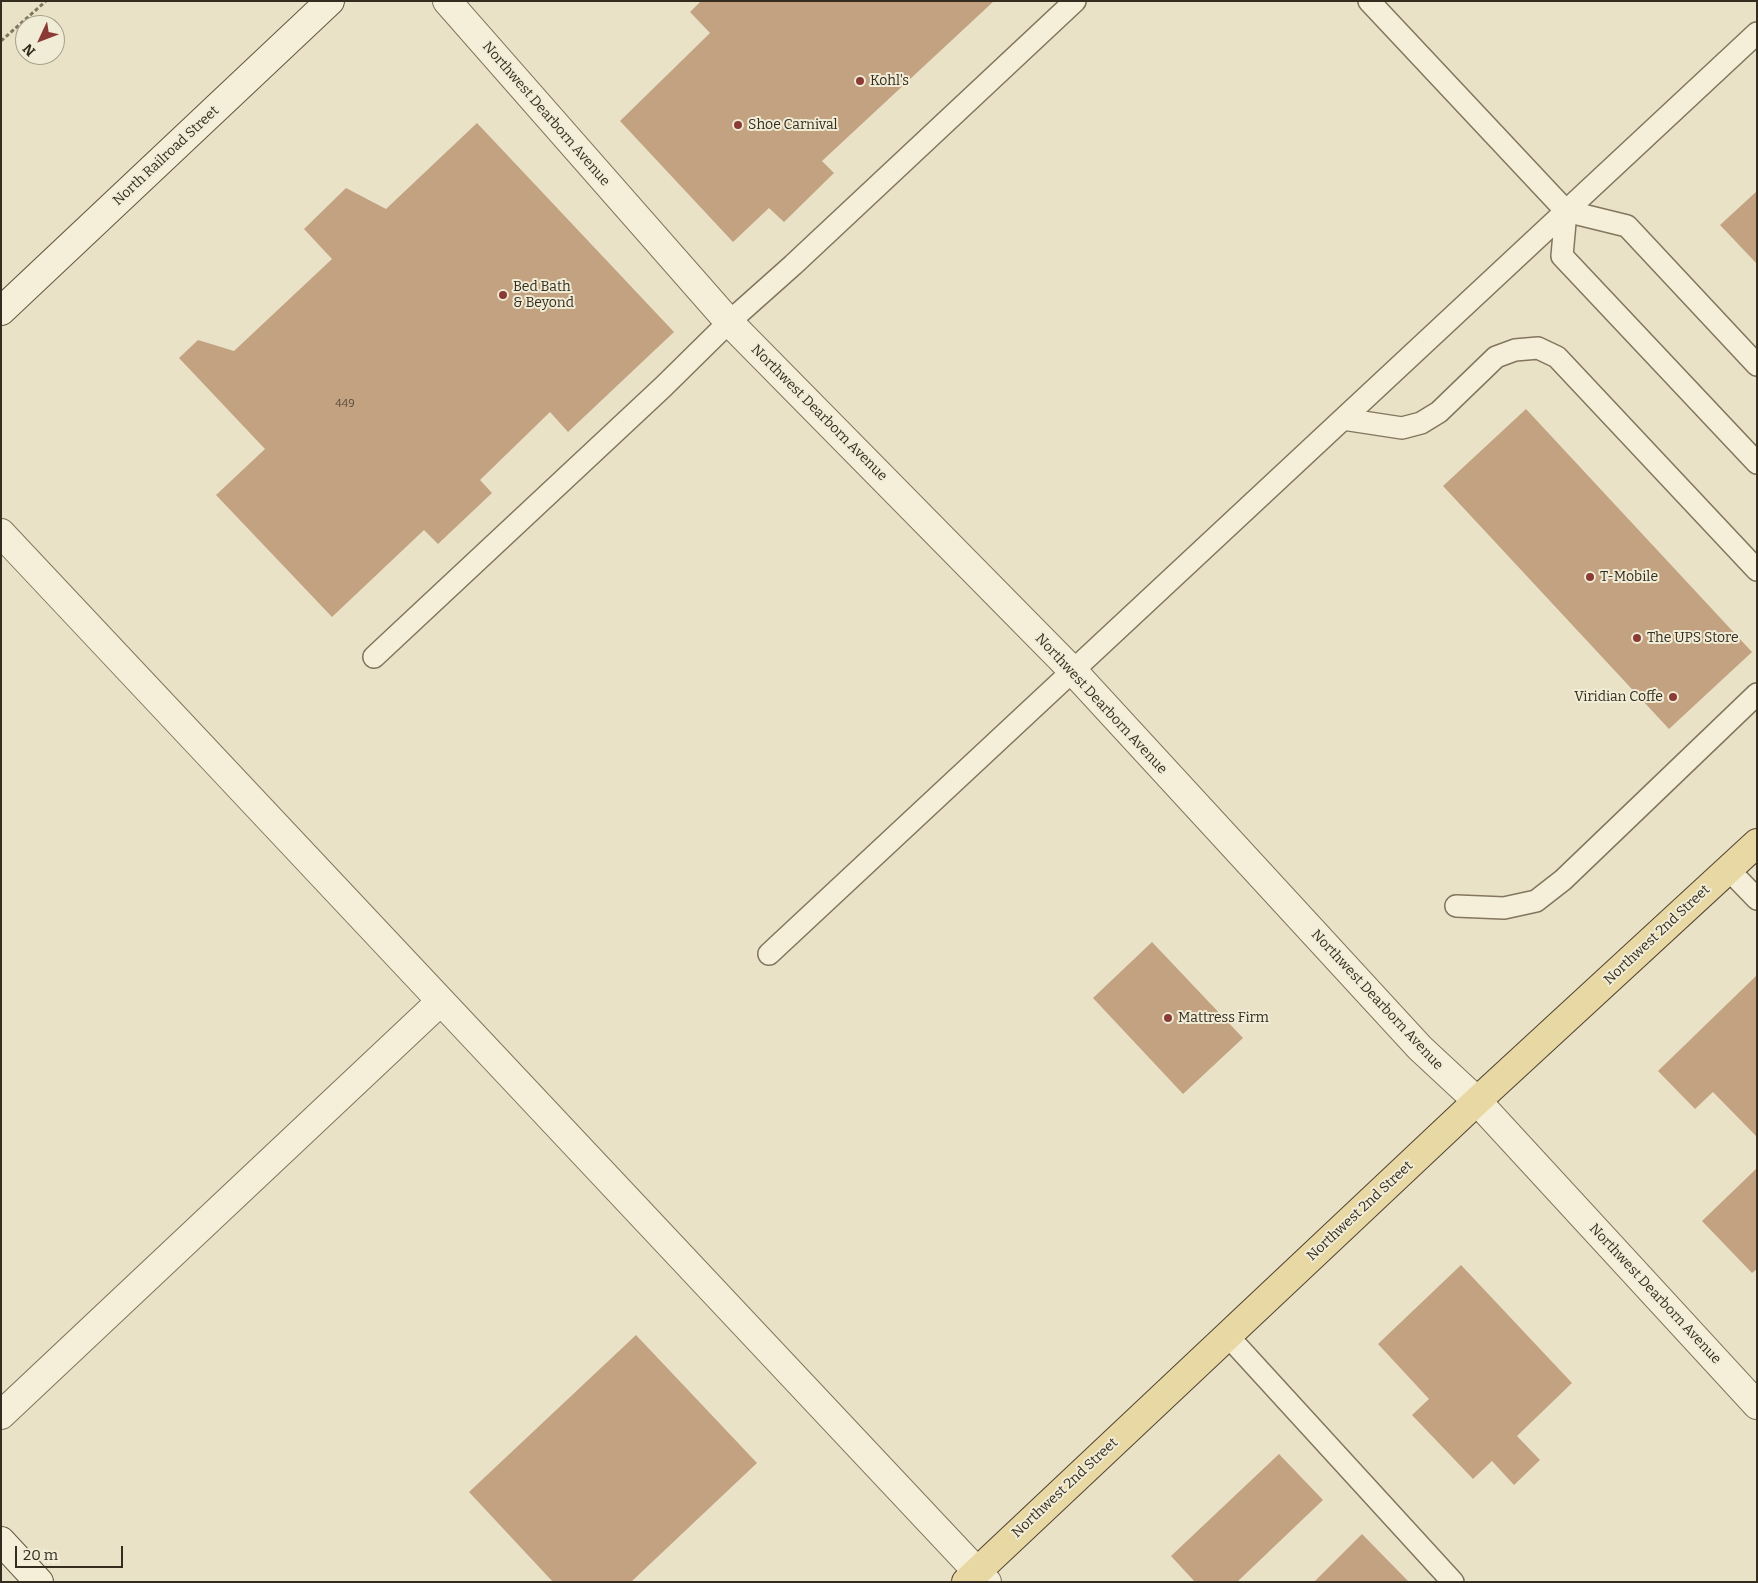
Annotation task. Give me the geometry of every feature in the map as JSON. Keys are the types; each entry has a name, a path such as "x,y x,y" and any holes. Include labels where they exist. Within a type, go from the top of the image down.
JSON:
{"main road":[{"name":"Northwest 2nd Street","path":"976,1578 1227,1335 1757,843"}],"street":[{"name":"North Railroad Street","path":"1,311 330,1"},
{"name":"Northwest Dearborn Avenue","path":"447,1 729,322 1073,671 1420,1048 1478,1101 1757,1405"},
{"path":"1,533 441,1001 976,1578"},
{"path":"1,1415 441,1001"},
{"path":"1,1542 39,1582"}],"lane":[{"path":"374,657 663,387 729,322 793,265 1075,1"},
{"path":"1369,1 1566,211 1627,226 1757,364"},
{"path":"769,954 1757,34"},
{"path":"1566,211 1562,256 1757,463"},
{"path":"1343,419 1402,428 1421,423 1439,412 1496,357 1515,350 1538,348 1557,357 1757,570"},
{"path":"1456,906 1504,908 1536,901 1563,880 1757,694"},
{"path":"1728,869 1757,900"},
{"path":"1227,1335 1453,1582"}],"path":[{"path":"1,41 46,1"}],"building":[{"name":"Shoe Carnival","path":"701,1 994,1 822,161 834,173 784,222 769,208 733,242 620,121 710,33 690,12"},
{"path":"477,123 674,332 568,432 550,412 480,480 492,493 438,544 424,530 332,617 216,495 265,449 179,358 198,340 234,351 332,259 304,229 346,188 386,209"},
{"path":"1757,191 1757,264 1720,225"},
{"path":"1526,409 1752,652 1669,729 1443,486"},
{"name":"Mattress Firm","path":"1152,942 1243,1038 1183,1094 1093,998"},
{"path":"1757,975 1757,1137 1713,1092 1695,1109 1658,1071"},
{"path":"1757,1168 1757,1269 1752,1273 1702,1221"},
{"path":"1461,1265 1572,1383 1517,1436 1540,1460 1514,1485 1492,1461 1473,1479 1412,1415 1429,1399 1378,1344"},
{"path":"636,1335 757,1463 631,1582 553,1582 469,1492"},
{"path":"1279,1454 1323,1500 1237,1582 1195,1582 1171,1556"},
{"path":"1362,1534 1409,1582 1314,1582"}],"place":[{"name":"Kohl's","path":"860,81"},
{"name":"Shoe Carnival","path":"738,125"},
{"name":"Bed Bath & Beyond","path":"503,295"},
{"name":"T-Mobile","path":"1590,577"},
{"name":"The UPS Store","path":"1637,638"},
{"name":"Viridian Coffe","path":"1673,697"},
{"name":"Mattress Firm","path":"1168,1018"}]}
